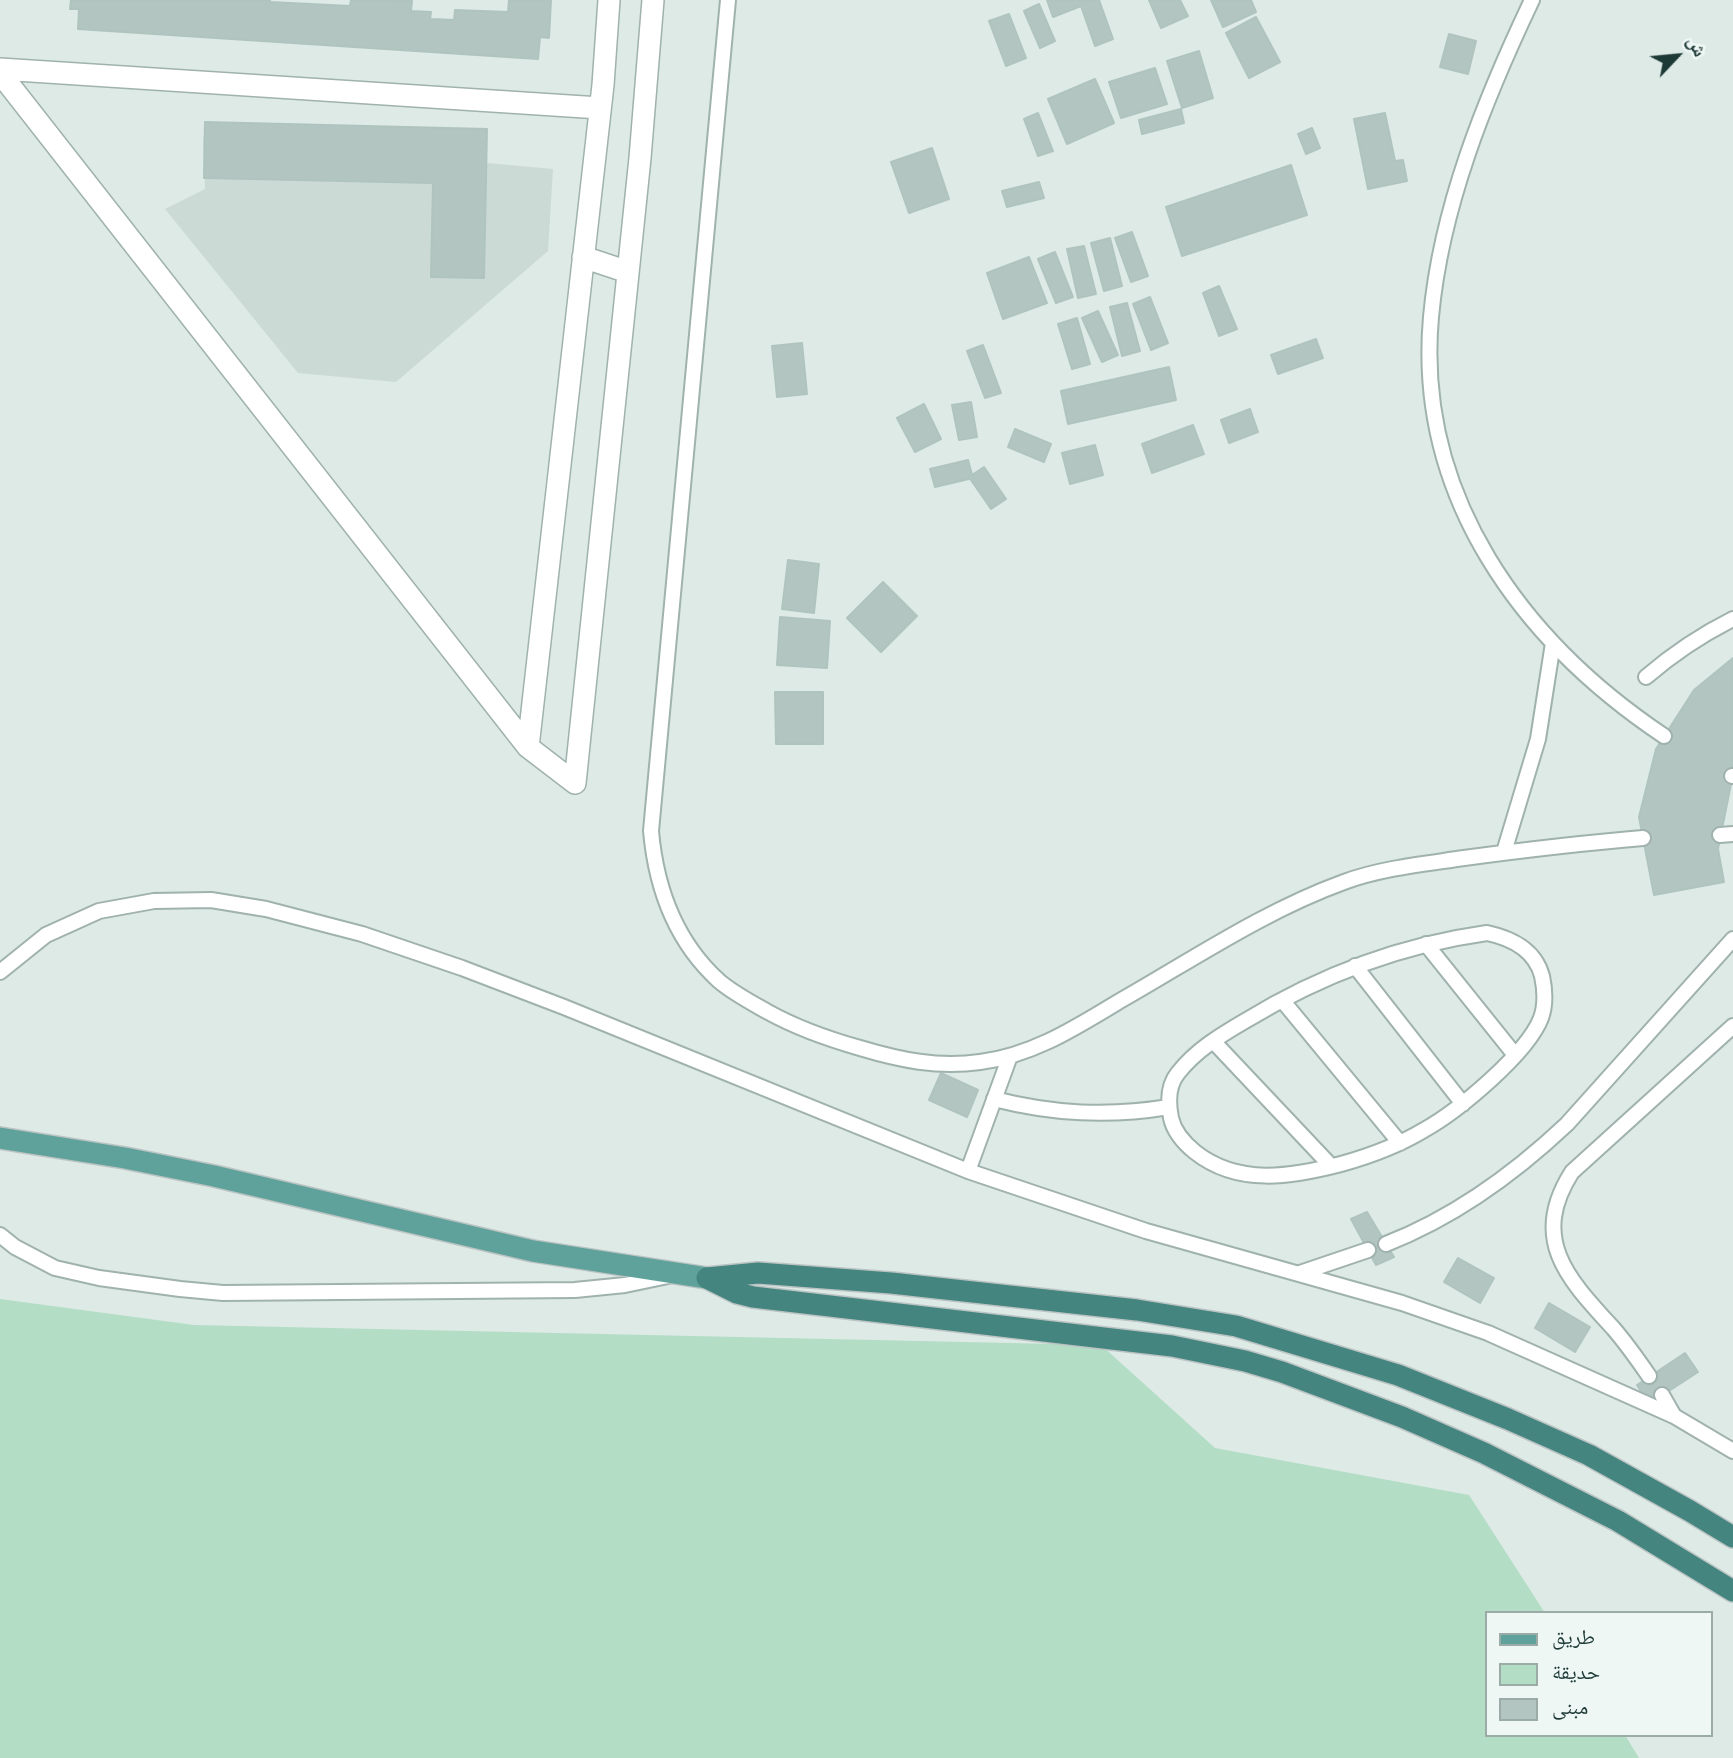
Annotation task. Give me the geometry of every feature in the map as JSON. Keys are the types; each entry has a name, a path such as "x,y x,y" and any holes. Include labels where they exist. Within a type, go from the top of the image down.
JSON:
{"highway":[{"path":"706,1278 758,1273 891,1283 1137,1310 1236,1326 1398,1374 1508,1419 1589,1455 1733,1537"},
{"path":"706,1278 737,1293 753,1297 1172,1346 1245,1361 1282,1372 1402,1417 1484,1453 1618,1521 1733,1591"}],"main road":[{"path":"0,1138 214,1176 533,1251 706,1278"}],"street":[{"path":"528,747 603,85 609,0"},
{"path":"0,71 528,747 575,783 653,0"},
{"path":"0,71 600,108"},
{"path":"583,257 628,272"}],"lane":[{"path":"728,0 651,831 654,862 662,893 687,944 720,982 756,1005 803,1029 891,1058 921,1063 981,1062 1010,1056 1062,1035 1271,913 1349,880 1390,869 1504,852 1643,838"},
{"path":"1532,0 1480,122 1444,234 1431,320 1430,363 1434,406 1442,449 1455,490 1472,531 1494,570 1522,608 1553,643 1594,683 1664,736"},
{"path":"1647,677 1674,653 1733,619"},
{"path":"1504,852 1538,739 1553,643"},
{"path":"0,972 46,935 99,911 154,901 211,900 266,909 362,934 461,968 673,1050 968,1171 1146,1231 1402,1303 1488,1333 1674,1416 1733,1451"},
{"path":"1487,933 1504,936 1532,957 1540,970 1545,1001 1534,1031 1515,1055 1463,1104 1443,1119 1400,1143 1355,1160 1280,1176 1260,1177 1223,1169 1206,1161 1180,1137 1172,1122 1170,1090 1176,1075 1213,1041 1282,1000 1355,966 1426,944 1487,933"},
{"path":"1386,1244 1419,1231 1471,1201 1537,1152 1567,1124 1733,939"},
{"path":"1426,944 1515,1055"},
{"path":"1355,966 1463,1104"},
{"path":"1282,1000 1400,1143"},
{"path":"1649,1376 1566,1272 1554,1241 1556,1205 1572,1172 1733,1026"},
{"path":"1213,1041 1332,1166"},
{"path":"968,1171 1010,1056"},
{"path":"994,1099 1040,1110 1099,1114 1134,1113 1169,1107"},
{"path":"0,1235 15,1247 55,1268 99,1278 223,1293 575,1290 625,1285 677,1275"},
{"path":"1300,1273 1368,1250"},
{"path":"1662,1395 1674,1416"}],"shaded area":[{"path":"203,137 553,169 548,251 396,382 298,373 165,209 205,189"}],"green space":[{"path":"0,1299 194,1325 1101,1345 1215,1448 1469,1495 1544,1611 1484,1611 1484,1737 1626,1737 1639,1758 0,1758"}],"building":[{"path":"71,0 270,0 350,6 351,0 412,1 411,11 431,12 430,19 454,20 455,10 508,12 509,0 551,0 549,38 540,37 538,59 78,29 79,9 70,9"},
{"path":"1047,0 1099,0 1113,39 1095,46 1081,6 1053,17"},
{"path":"1149,0 1180,0 1188,16 1161,28"},
{"path":"1211,0 1251,0 1256,12 1223,27"},
{"path":"1039,4 1055,41 1040,48 1024,11"},
{"path":"1009,14 1026,58 1006,66 989,21"},
{"path":"1256,17 1280,62 1249,78 1226,33"},
{"path":"1449,34 1476,41 1468,74 1440,67"},
{"path":"1199,51 1213,98 1182,108 1167,61"},
{"path":"1155,68 1167,104 1121,118 1109,82"},
{"path":"1095,79 1114,123 1067,144 1048,99"},
{"path":"1181,109 1184,123 1142,134 1139,120"},
{"path":"1038,113 1053,151 1038,156 1024,119"},
{"path":"1385,113 1395,161 1403,160 1407,181 1368,189 1354,119"},
{"path":"205,122 487,129 484,278 431,277 433,183 204,178"},
{"path":"1312,128 1320,148 1306,154 1298,134"},
{"path":"932,148 949,199 909,213 891,162"},
{"path":"1291,165 1307,215 1182,256 1166,207"},
{"path":"1039,182 1044,198 1007,207 1002,191"},
{"path":"1132,232 1148,276 1131,282 1115,238"},
{"path":"1110,238 1122,286 1104,291 1091,243"},
{"path":"1084,246 1096,294 1078,298 1067,249"},
{"path":"1055,252 1073,297 1056,303 1038,259"},
{"path":"1029,257 1047,303 1003,319 987,273"},
{"path":"1219,286 1237,329 1219,336 1203,293"},
{"path":"1150,297 1168,343 1151,350 1133,304"},
{"path":"1127,303 1140,351 1122,356 1110,307"},
{"path":"1098,311 1118,355 1102,362 1082,318"},
{"path":"1077,318 1090,364 1072,369 1058,324"},
{"path":"1316,339 1323,358 1278,374 1271,355"},
{"path":"802,343 807,394 777,397 772,346"},
{"path":"983,345 1001,393 985,398 967,351"},
{"path":"1169,367 1176,400 1068,424 1061,391"},
{"path":"971,402 977,437 959,440 952,405"},
{"path":"924,404 941,439 915,452 897,418"},
{"path":"1250,409 1258,432 1229,443 1221,420"},
{"path":"1193,425 1204,454 1152,473 1142,444"},
{"path":"1015,429 1051,444 1044,462 1008,447"},
{"path":"1095,445 1103,475 1070,484 1062,453"},
{"path":"968,460 973,478 935,487 930,469"},
{"path":"984,467 1006,499 991,509 969,477"},
{"path":"788,560 819,564 814,613 782,609"},
{"path":"883,582 917,616 881,652 847,618"},
{"path":"780,617 830,621 827,668 777,665"},
{"path":"1733,658 1733,774 1718,849 1724,882 1654,895 1639,817 1656,749 1694,690"},
{"path":"775,692 823,692 823,744 776,744"},
{"path":"941,1073 978,1090 967,1117 929,1100"},
{"path":"1367,1212 1394,1257 1376,1265 1351,1219"},
{"path":"1458,1258 1494,1278 1480,1303 1444,1282"},
{"path":"1549,1303 1590,1327 1575,1352 1535,1328"},
{"path":"1685,1353 1698,1372 1649,1404 1637,1385"}]}
